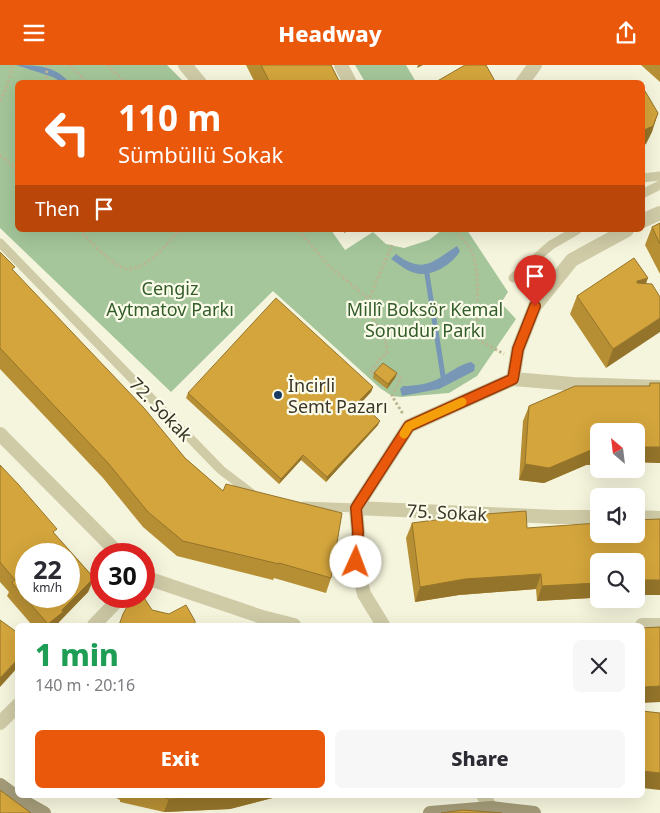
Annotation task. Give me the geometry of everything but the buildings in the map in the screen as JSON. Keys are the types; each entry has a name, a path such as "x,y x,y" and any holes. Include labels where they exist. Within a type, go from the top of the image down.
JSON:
{"main road":[{"path":"0,785 15,796"},
{"path":"18,798 44,813"},
{"path":"430,813 490,809 534,813"}],"street":[{"path":"185,65 198,80"},
{"path":"341,65 348,80"},
{"path":"523,80 530,66"},
{"path":"645,220 660,213"},
{"path":"513,379 518,349 535,306 572,260 623,232"},
{"path":"382,623 364,593 356,562 358,532 356,508 409,426 513,379 574,384 660,387"},
{"path":"0,434 108,543"},
{"name":"75. Sokak","path":"356,508 590,517"},
{"path":"645,517 660,518"},
{"path":"155,581 262,617 286,623"},
{"path":"96,623 110,608"},
{"path":"645,625 660,625"},
{"path":"0,723 15,708"},
{"path":"484,798 490,809"}],"lane":[{"path":"645,178 660,176"},
{"path":"645,192 660,185"},
{"path":"513,278 551,245 574,232"},
{"name":"72. Sokak","path":"0,243 221,471 263,501"},
{"path":"297,505 356,508"}],"path":[{"path":"0,101 7,86 12,65"},
{"path":"70,65 84,80"},
{"path":"107,65 123,80"},
{"path":"46,80 47,66"},
{"path":"0,155 15,168"},
{"path":"81,232 114,262 126,269 134,268 147,262 161,251 177,232"},
{"path":"300,232 330,267 369,299"},
{"path":"457,232 469,246 474,258 477,290 477,335 479,340 516,360"},
{"path":"392,245 369,299 368,308 388,346 387,353 370,372 374,374 381,364 401,378 392,396 409,426"}],"green space":[{"path":"0,65 167,65 182,80 15,80 15,232 332,232 345,250 373,232 386,244 404,248 429,240 439,232 468,232 508,292 501,303 516,319 477,376 449,393 392,396 380,388 273,291 171,392 0,228"},
{"path":"355,65 406,65 415,80 364,80"}],"water":[{"path":"16,65 45,67 67,80 58,80"},
{"path":"457,246 460,251 457,256 448,264 431,273 420,274 412,272 391,259 396,254 414,264 421,265 435,261"},
{"path":"471,362 475,365 474,371 439,389 402,396 400,389 403,386 430,382"}],"waterway":[{"path":"427,274 443,376"}],"slow traffic":[{"path":"404,434 409,426 462,402"}],"place":[{"name":"İncirli Semt Pazarı","path":"278,395"}],"route":[{"path":"356,562 358,532 356,508 409,426 513,379 518,349 535,306"}],"park label":[{"name":"Cengiz Aytmatov Parkı","path":"170,298"},
{"name":"Millî Boksör Kemal Sonudur Parkı","path":"425,320"}]}
